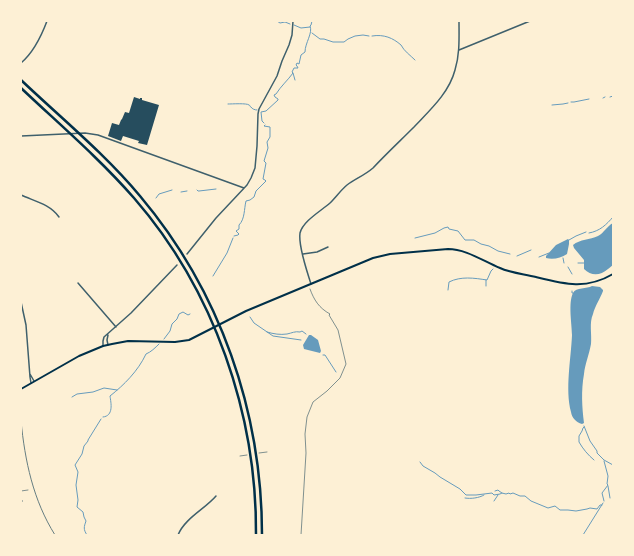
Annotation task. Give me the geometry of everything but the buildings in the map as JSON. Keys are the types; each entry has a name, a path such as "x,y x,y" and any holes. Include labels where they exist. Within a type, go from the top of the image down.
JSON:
{"highway":[{"path":"21,80 84,138 125,179 152,210 181,251 199,282 222,331 236,368 250,416 258,463 262,513 262,535"},
{"path":"21,88 121,183 158,229 177,256 194,285 217,333 233,378 244,418 255,487 256,535"}],"main road":[{"path":"21,389 79,356 103,346 128,341 186,341 240,314 379,256 394,253 451,249 458,250 504,270 571,285 593,283 603,280 613,274"}],"street":[{"path":"21,63 39,41 47,21"},
{"path":"187,254 216,218 244,188 254,172 258,141 258,112 277,76 289,45 292,35 293,21"},
{"path":"310,285 304,264 300,238 303,227 351,182 372,168 440,99 449,85 455,70 459,50 459,21"},
{"path":"459,50 530,21"},
{"path":"21,136 85,133 98,135 244,188"},
{"path":"21,195 51,207 59,216"},
{"path":"302,254 316,252 328,247"},
{"path":"103,346 103,339 177,265"},
{"path":"78,283 116,327"},
{"path":"21,302 26,325 31,383"},
{"path":"108,345 107,338 109,333"},
{"path":"30,374 34,381"},
{"path":"178,535 184,526 216,496"}],"path":[{"path":"301,535 307,417 313,402 340,378 346,364 338,330 329,315 330,314 317,304 310,285"},
{"path":"21,491 28,490"}],"water":[{"path":"613,223 613,265 602,273 590,273 584,269 584,260 573,245 598,236"},
{"path":"568,239 569,244 567,254 557,258 546,258 546,256 556,245"},
{"path":"592,286 600,287 603,291 591,321 591,344 582,387 584,423 582,424 573,418 568,394 572,335 571,302 574,291"},
{"path":"309,335 318,340 321,351 320,353 304,349 303,345"}],"waterway":[{"path":"277,21 280,23 285,22 290,24"},
{"path":"264,123 262,121 261,112 266,111 278,100 274,95 293,73 294,68 298,68 296,65 297,63 299,64 301,55 305,52 312,21"},
{"path":"294,25 301,28 310,27"},
{"path":"312,33 320,39 333,42 344,42 355,36 369,36"},
{"path":"372,36 384,36 395,40 415,60"},
{"path":"293,73 295,80"},
{"path":"571,102 589,99"},
{"path":"552,105 568,103"},
{"path":"228,104 248,104 250,107 257,110"},
{"path":"234,236 239,234 236,231 239,229 239,225 244,214 246,201 254,197 256,191 266,181 263,179 266,163 264,161 268,148 267,142 270,137 270,127 264,126 265,125"},
{"path":"197,190 216,189"},
{"path":"156,198 159,194 172,190"},
{"path":"181,192 187,191"},
{"path":"589,233 596,231 608,223 613,217"},
{"path":"415,238 435,233 448,227 449,229 458,231 465,240 474,240 498,251 510,254"},
{"path":"569,240 586,232"},
{"path":"213,276 227,253 233,238"},
{"path":"517,256 531,250"},
{"path":"539,257 549,253"},
{"path":"563,258 564,263"},
{"path":"578,263 585,263"},
{"path":"568,267 572,274"},
{"path":"448,290 449,282 454,280 463,278 487,280 493,269"},
{"path":"486,280 486,286"},
{"path":"164,339 179,314 183,312 188,315 190,314"},
{"path":"250,317 254,323 273,336 301,340"},
{"path":"267,332 287,334 302,331 306,334"},
{"path":"103,417 110,412 110,396 130,377 146,354 159,344"},
{"path":"323,355 325,355 336,372"},
{"path":"72,397 77,394 93,392 104,388 117,390"},
{"path":"87,535 84,530 86,521 83,512 77,507 78,500 76,485 78,472 75,465 82,454 84,446 101,419"},
{"path":"584,426 597,453 604,460 613,465"},
{"path":"584,427 579,436 579,442 594,460"},
{"path":"604,461 608,476 608,485 602,493 604,501"},
{"path":"420,462 423,466 460,489 466,495 513,493 520,496 525,496 531,501 548,508 555,506 560,510 576,511 590,508 597,509 600,505 602,505"},
{"path":"608,486 610,498"},
{"path":"495,491 498,490 502,493"},
{"path":"465,498 475,498 484,495"},
{"path":"494,501 498,495"},
{"path":"583,535 603,503"}],"railway":[{"path":"21,421 31,480 47,522 55,535"}]}
